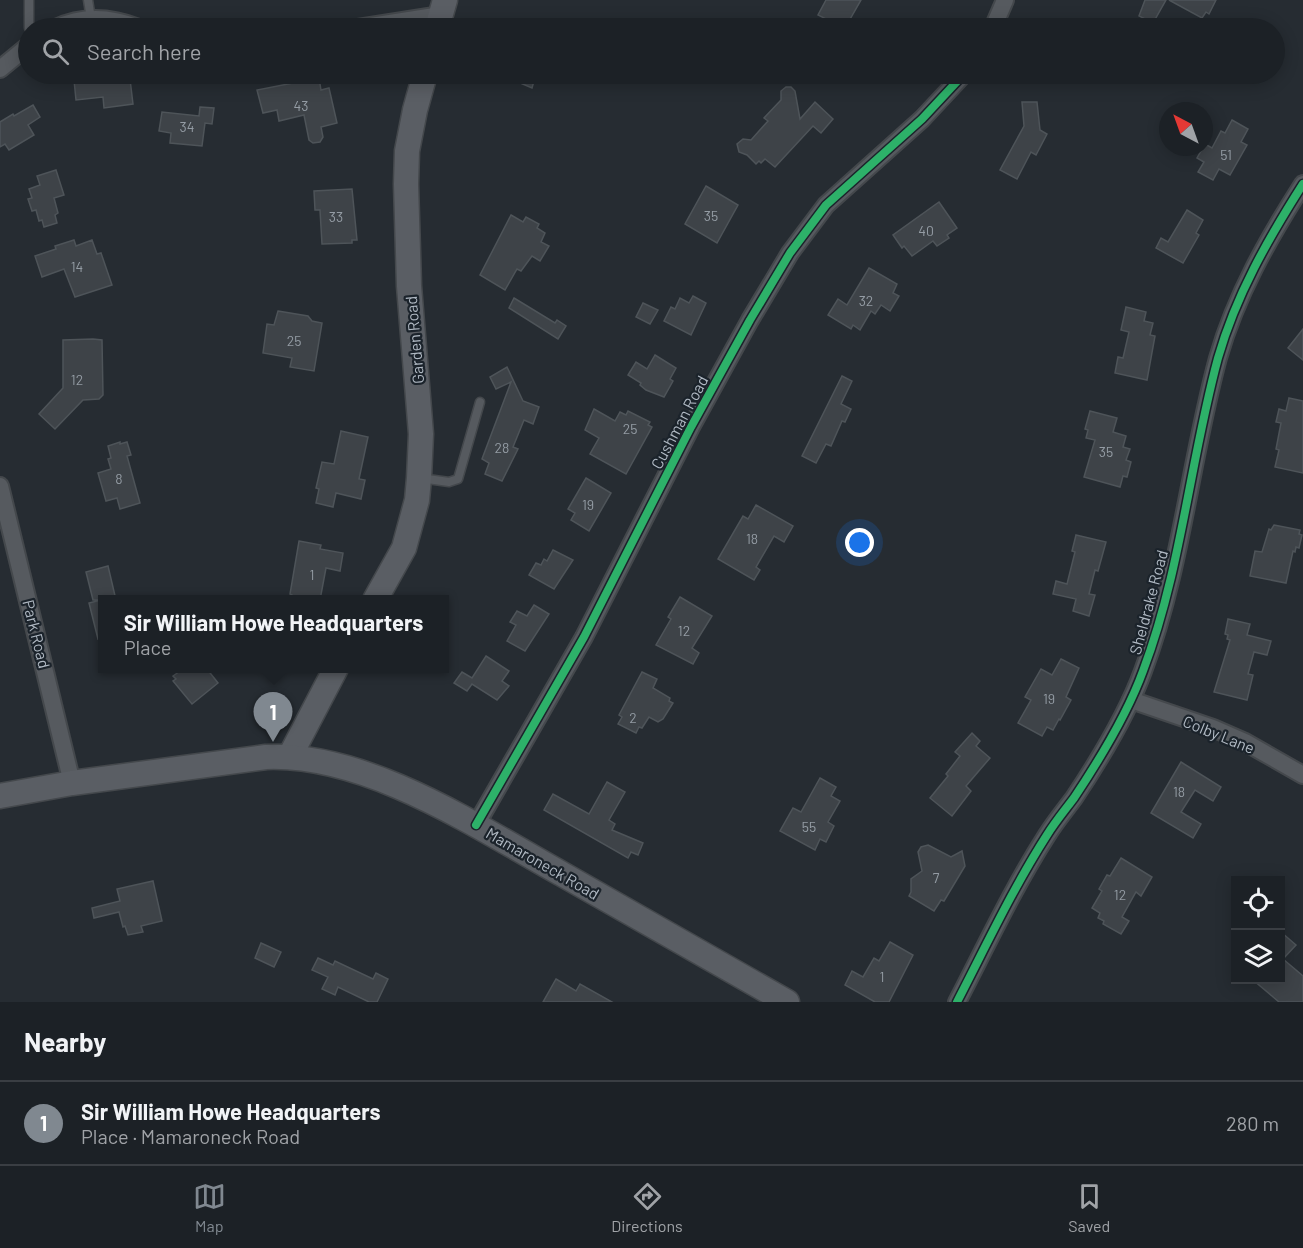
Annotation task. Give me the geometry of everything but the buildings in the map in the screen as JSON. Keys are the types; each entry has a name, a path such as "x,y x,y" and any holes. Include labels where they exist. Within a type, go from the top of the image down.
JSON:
{"street":[{"path":"997,18 1005,0"},
{"path":"417,18 441,14"},
{"path":"0,69 18,54"},
{"name":"Garden Road","path":"378,595 404,548 414,512 419,477 421,434 409,286 406,184 407,151 422,84"},
{"name":"Cushman Road","path":"476,825 584,637 691,427 790,253 826,206 922,119 955,84"},
{"name":"Sheldrake Road","path":"957,1002 1025,873 1047,834 1074,797 1104,749 1131,700 1143,672 1164,602 1219,357 1247,281 1260,254 1303,184"},
{"name":"Park Road","path":"0,486 72,783"},
{"path":"290,756 301,731 334,673"},
{"name":"Colby Lane","path":"1131,700 1213,728 1245,742 1303,775"},
{"name":"Mamaroneck Road","path":"0,796 72,783 229,761 290,756 354,770 378,778 476,825 787,1002"}],"lane":[{"path":"29,0 29,18"},
{"path":"88,0 91,18"},
{"path":"419,477 449,482 458,479 480,402"}],"cycle path":[{"path":"476,825 584,637 691,427 790,253 826,205 922,119 955,84"},
{"path":"957,1002 1023,876 1050,830 1074,798 1103,752 1137,687 1167,594 1208,397 1225,335 1254,268 1303,184"}],"place":[{"name":"Sir William Howe Headquarters","path":"273,742"}]}
